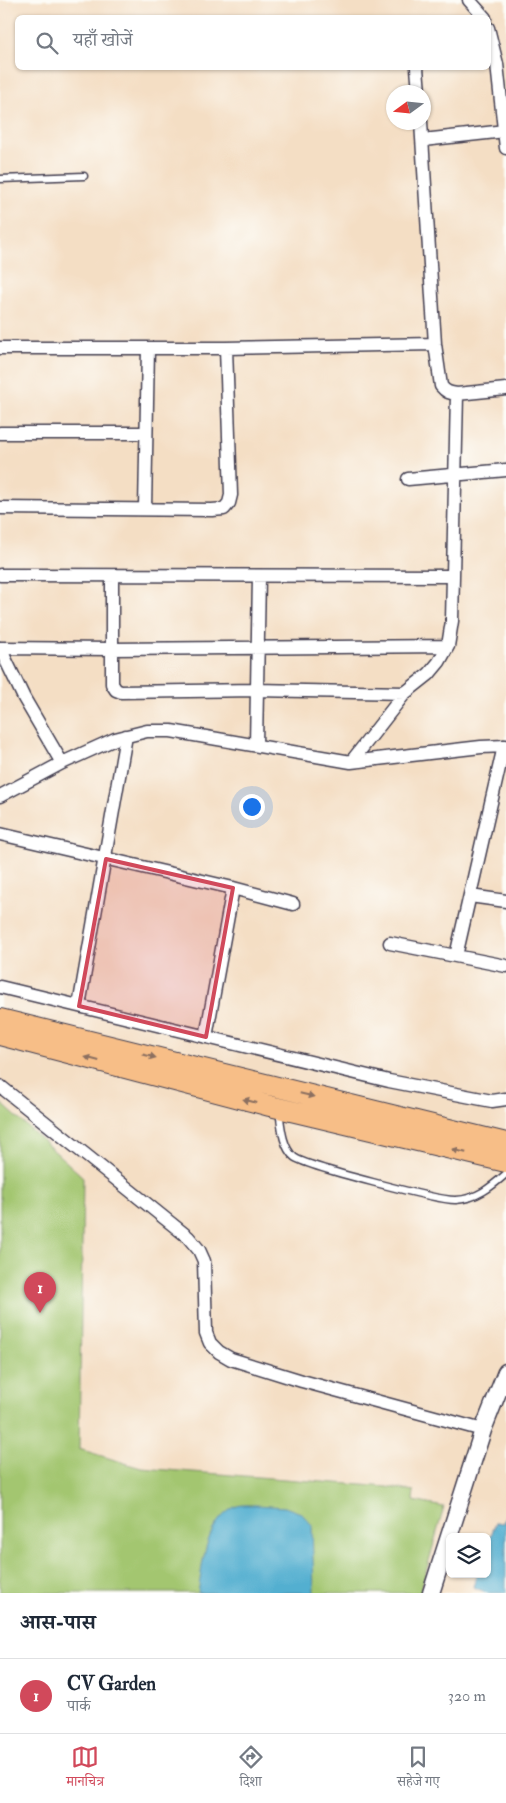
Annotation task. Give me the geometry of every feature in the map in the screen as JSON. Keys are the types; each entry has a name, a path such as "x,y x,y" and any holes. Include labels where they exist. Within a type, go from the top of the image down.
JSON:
{"main road":[{"path":"0,1019 506,1143"},
{"path":"0,1035 278,1108 506,1162"}],"street":[{"path":"469,0 482,15"},
{"path":"491,40 497,64 506,148"},
{"path":"417,70 418,85"},
{"path":"422,130 435,344 441,386 449,393 457,394 506,389"},
{"path":"423,140 505,131"},
{"path":"0,348 226,348 435,344"},
{"path":"145,509 148,348"},
{"path":"0,508 224,509 229,503 231,495 226,348"},
{"path":"351,762 405,693 429,674 448,646 452,621 457,394"},
{"path":"0,433 146,432"},
{"path":"408,479 454,473 506,470"},
{"path":"0,575 453,576"},
{"path":"112,576 112,684 116,690 121,692 256,690 405,693"},
{"path":"256,745 259,576"},
{"path":"62,763 24,698 0,648 448,646"},
{"path":"0,796 62,763 115,739 147,731 171,731 351,762 505,746 456,956"},
{"path":"80,1006 126,736"},
{"path":"0,834 233,888 293,904"},
{"path":"206,1037 233,888"},
{"path":"470,896 506,901"},
{"path":"390,943 506,966"},
{"path":"0,987 388,1080 492,1101 506,1099"},
{"path":"0,1086 188,1237 204,1261 206,1332 210,1343 219,1352 231,1358 302,1381 483,1430"},
{"path":"431,1593 483,1430 506,1372"}],"lane":[{"path":"0,179 84,176"},
{"path":"278,1108 284,1140 293,1156 301,1161 423,1196 456,1200 477,1196 506,1174"}],"highlighted area":[{"path":"106,859 233,888 206,1037 79,1006"}],"green space":[{"path":"0,1102 83,1177 79,1449 141,1468 388,1487 414,1491 413,1501 444,1507 420,1593 0,1593"}],"water":[{"path":"256,1505 285,1507 301,1513 312,1525 314,1593 198,1593 207,1546 216,1524 223,1515 235,1507"},
{"path":"506,1513 506,1593 488,1593 473,1587 476,1578 491,1578 491,1535 496,1522 503,1523"}],"place":[{"name":"CV Garden","path":"40,1313"}]}
